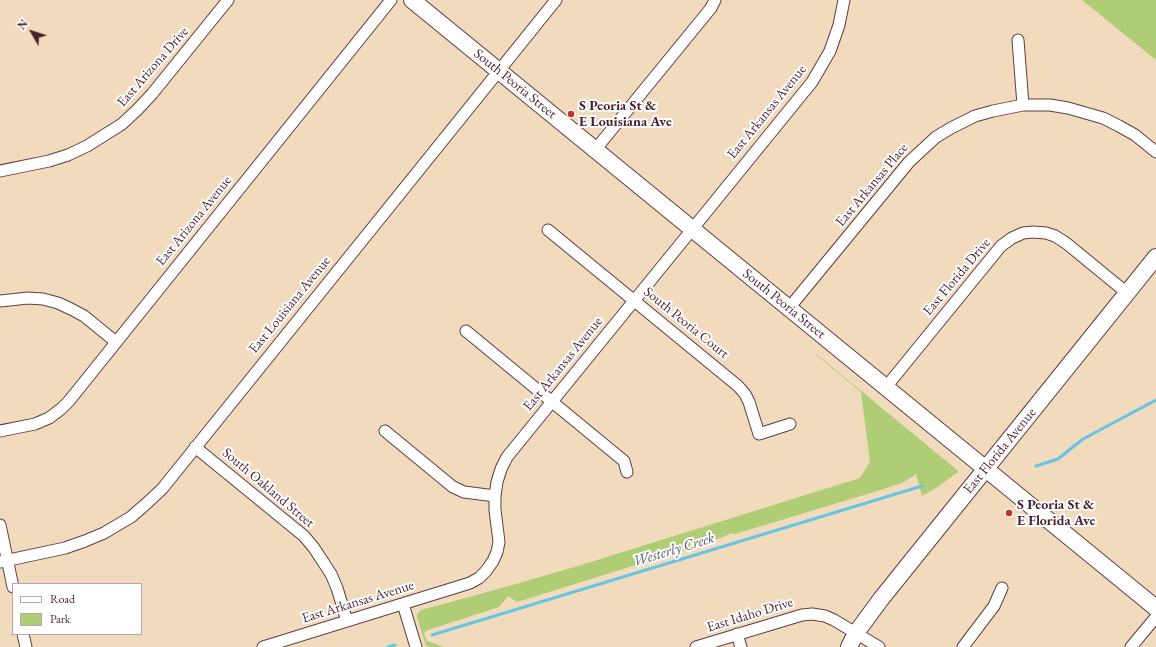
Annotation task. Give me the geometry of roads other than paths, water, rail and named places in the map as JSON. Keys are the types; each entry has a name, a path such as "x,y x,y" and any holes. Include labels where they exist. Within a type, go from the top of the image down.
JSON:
{"main road":[{"name":"South Peoria Street","path":"412,0 1156,608"},
{"name":"East Florida Avenue","path":"852,640 880,599 1156,257"}],"street":[{"name":"East Arizona Drive","path":"0,171 49,161 68,155 93,143 122,124 152,94 228,0"},
{"name":"East Arizona Avenue","path":"0,431 35,424 48,418 61,409 392,0"},
{"name":"East Louisiana Avenue","path":"4,561 65,548 85,542 113,528 147,503 162,488 556,0"},
{"path":"595,150 711,8 715,0"},
{"name":"East Arkansas Avenue","path":"263,647 470,583 479,578 486,571 494,561 499,542 495,510 495,496 497,482 507,457 812,82 830,51 839,25 844,0"},
{"path":"1018,40 1023,105"},
{"name":"East Arkansas Place","path":"789,308 909,162 922,149 951,128 976,116 993,110 1023,105 1050,105 1086,112 1119,126 1135,135 1156,152"},
{"name":"South Peoria Court","path":"548,230 738,386 745,394 749,402 759,434 790,424"},
{"name":"East Florida Drive","path":"886,387 1002,246 1012,238 1023,233 1046,233 1066,242 1127,293"},
{"path":"0,302 28,298 43,299 58,303 84,316 116,342"},
{"path":"466,331 624,461 628,472"},
{"path":"384,431 453,487 464,492 495,496"},
{"name":"South Oakland Street","path":"195,447 304,536 314,548 331,574 347,621"},
{"path":"0,524 4,561 12,584"},
{"path":"963,647 994,606 1002,588"},
{"path":"403,604 416,647"},
{"name":"East Idaho Drive","path":"696,647 802,615 812,614 824,616 834,620 852,640 878,647"},
{"path":"1131,647 1156,617"},
{"path":"737,634 741,647"},
{"path":"23,635 26,647"}],"waterway":[{"name":"Westerly Creek","path":"1036,466 1058,459 1083,439 1156,400"},
{"name":"Westerly Creek","path":"432,635 922,486"},
{"name":"Westerly Creek","path":"388,647 395,645"}],"place":[{"name":"S Peoria St & E Louisiana Ave","path":"571,114"},
{"name":"S Peoria St & E Florida Ave","path":"1009,513"}]}
